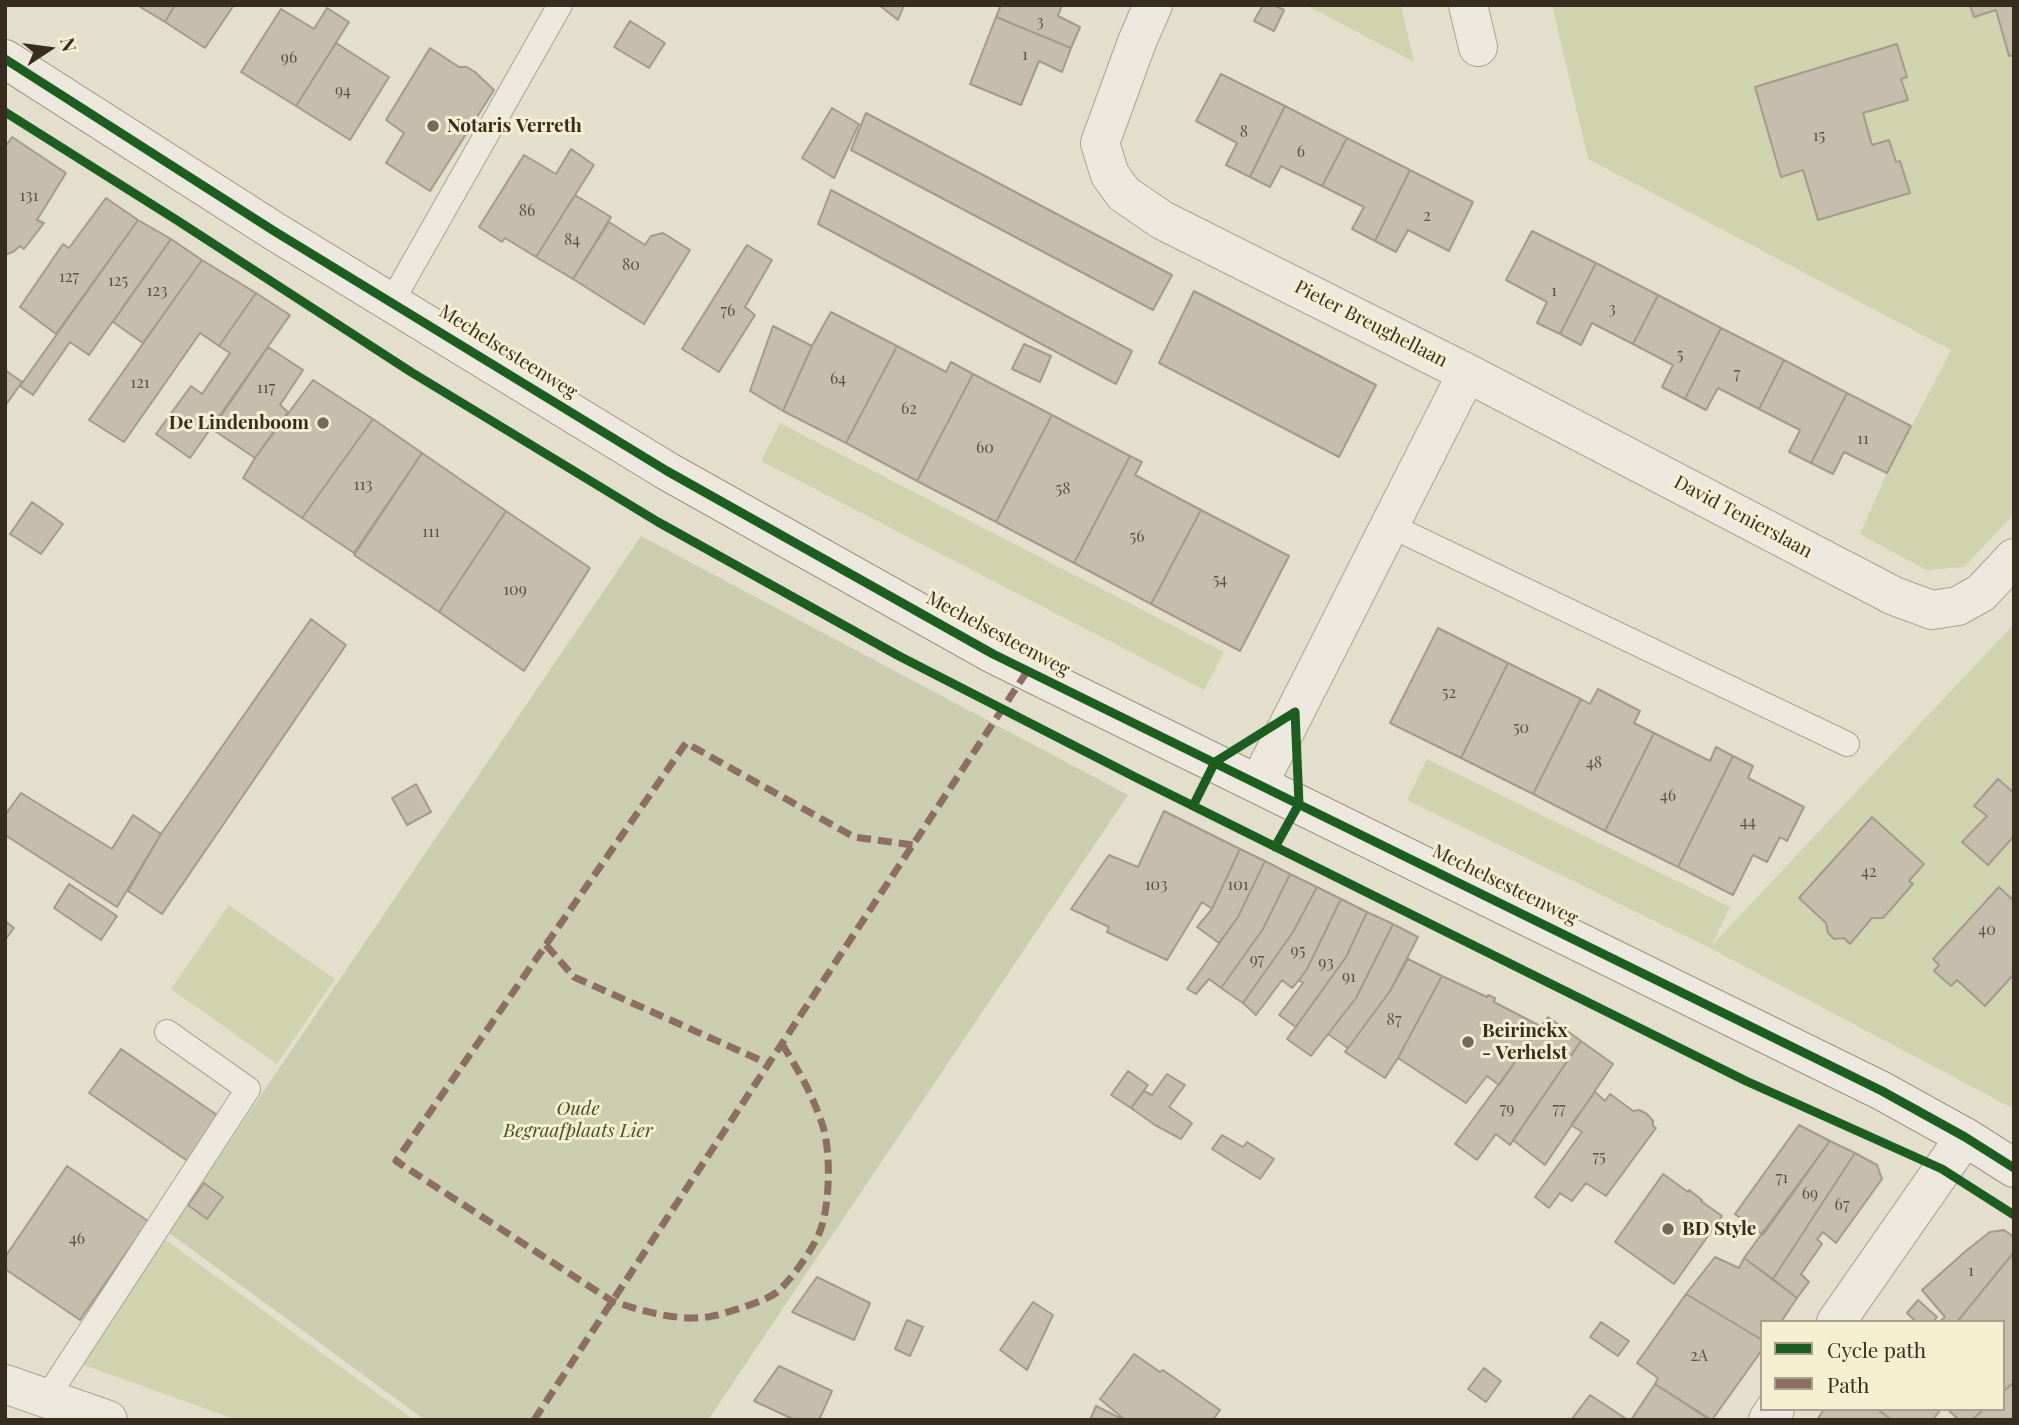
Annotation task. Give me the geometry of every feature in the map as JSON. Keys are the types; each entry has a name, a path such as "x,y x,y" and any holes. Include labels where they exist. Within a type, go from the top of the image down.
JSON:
{"street":[{"name":"Pieter Breughellaan","path":"1153,5 1100,142 1110,175 1124,194 1162,220 1467,373 1259,783"},
{"path":"1468,5 1478,47"},
{"name":"Mechelsesteenweg","path":"5,59 274,231 667,471 981,647 1882,1091 2014,1168"},
{"name":"David Tenierslaan","path":"1467,373 1894,596 1932,610 1958,606 1981,593 2014,558"},
{"path":"1837,1320 1965,1137"},
{"path":"5,1384 108,1420"}],"lane":[{"path":"392,301 560,5"},
{"path":"1389,525 1847,744"},
{"path":"46,1399 248,1089 167,1032"}],"green space":[{"path":"1306,5 1401,5 1414,62"},
{"path":"1552,5 2014,5 2014,514 1964,567 1926,570 1860,534 1887,473 1951,350 1588,159"},
{"path":"780,423 1224,652 1204,690 761,461"},
{"name":"Oude Begraafplaats Lier","path":"641,536 1128,795 708,1420 425,1420 168,1232"},
{"path":"2014,624 2014,1109 1710,948 1407,800 1427,759 1730,907 1712,945"},
{"path":"229,905 335,979 277,1064 171,989"},
{"path":"163,1238 414,1420 237,1420 81,1364"}],"building":[{"path":"137,5 175,5 165,22"},
{"path":"175,5 234,5 205,48 165,22"},
{"path":"879,5 904,5 898,20"},
{"path":"1001,5 1062,5 1058,16 1080,27 1071,48 996,17"},
{"path":"1263,5 1274,5 1284,10 1274,31 1254,21"},
{"path":"1970,5 2014,5 2014,55 2009,56 1996,10 1974,17"},
{"path":"327,8 349,22 296,106 241,72 281,9 314,29"},
{"path":"996,17 1071,48 1062,72 1039,61 1021,105 970,84"},
{"path":"630,21 665,43 649,68 614,47"},
{"path":"336,43 389,77 350,140 296,106"},
{"path":"1897,44 1907,77 1901,79 1908,100 1863,113 1872,145 1889,140 1896,162 1900,161 1910,193 1818,220 1803,170 1781,177 1755,87"},
{"name":"Notaris Verreth","path":"430,48 459,67 467,67 475,72 494,90 430,191 386,163 404,133 386,120"},
{"path":"1221,74 1285,106 1250,177 1226,165 1237,143 1196,121"},
{"path":"1285,106 1347,138 1322,186 1281,166 1270,187 1250,177"},
{"path":"832,108 859,124 834,178 802,158"},
{"path":"866,113 1172,275 1153,310 851,150"},
{"path":"12,137 66,173 37,220 44,223 24,249 20,246 7,254 5,147"},
{"path":"1347,138 1410,170 1375,241 1352,229 1364,207 1322,186"},
{"path":"571,149 594,165 536,257 505,238 502,242 479,227 524,155 556,174"},
{"path":"1410,170 1473,202 1449,251 1408,230 1396,252 1375,241"},
{"path":"831,190 1132,351 1116,384 818,224"},
{"path":"575,195 611,217 573,279 536,257"},
{"path":"106,198 138,220 56,334 20,307 63,244 69,248"},
{"path":"138,220 171,239 89,355 70,342 33,395 20,386"},
{"path":"609,222 645,245 651,236 663,233 690,250 644,324 573,279"},
{"path":"1532,231 1596,263 1560,334 1537,323 1547,302 1506,280"},
{"path":"171,239 202,260 143,343 113,322"},
{"path":"747,245 772,260 745,307 755,315 719,372 682,349"},
{"path":"202,260 256,293 219,346 200,333 124,442 89,420"},
{"path":"1596,263 1658,295 1633,344 1592,323 1581,345 1560,334"},
{"path":"1194,291 1376,385 1339,457 1159,363"},
{"path":"256,293 290,315 190,458 156,434 191,386 202,394 230,353 219,346"},
{"path":"1658,295 1721,328 1685,399 1662,387 1673,365 1633,344"},
{"path":"831,312 897,346 846,443 783,411 812,346"},
{"path":"773,326 812,346 783,411 750,391"},
{"path":"1721,328 1784,360 1759,409 1718,388 1706,410 1685,399"},
{"path":"1024,344 1051,356 1040,382 1012,369"},
{"path":"897,346 946,372 951,362 973,374 917,481 846,443"},
{"path":"268,347 303,370 280,405 288,412 255,458 212,429"},
{"path":"1784,360 1847,393 1811,463 1789,452 1800,430 1759,409"},
{"path":"5,370 22,382 5,406"},
{"path":"973,374 1052,415 996,522 917,481"},
{"path":"313,380 373,419 302,518 243,478"},
{"path":"1847,393 1911,426 1887,473 1844,452 1833,474 1811,463"},
{"path":"1052,415 1130,456 1074,563 996,522"},
{"path":"373,419 422,453 354,553 302,518"},
{"path":"422,453 506,511 439,612 354,555"},
{"path":"1130,456 1142,462 1135,475 1201,510 1151,604 1074,563"},
{"path":"32,502 63,524 41,554 10,534"},
{"path":"1201,510 1289,556 1240,651 1151,604"},
{"path":"506,511 590,568 524,671 439,612"},
{"path":"311,619 346,645 162,914 128,891 161,834"},
{"path":"1438,628 1508,663 1461,758 1390,723"},
{"path":"1508,663 1581,699 1533,794 1461,758"},
{"path":"1598,689 1640,711 1634,723 1654,733 1605,831 1533,794 1581,699 1590,704"},
{"path":"1654,733 1710,761 1716,747 1733,756 1678,867 1605,831"},
{"path":"1733,756 1753,766 1748,778 1804,807 1787,841 1780,837 1767,862 1753,855 1733,895 1678,867"},
{"path":"1998,779 2014,793 2014,836 1988,865 1962,842 1987,816 1974,806"},
{"path":"416,784 431,812 407,825 392,798"},
{"path":"21,793 112,849 133,815 161,834 117,907 5,835 5,815"},
{"path":"1164,811 1240,849 1212,909 1202,902 1167,960 1107,932 1109,927 1071,909 1109,855 1138,867"},
{"path":"1872,817 1924,864 1909,881 1913,884 1883,918 1872,918 1850,944 1844,938 1834,939 1828,933 1826,923 1799,898"},
{"path":"1240,849 1265,861 1238,917 1219,943 1197,927 1212,909"},
{"path":"1265,861 1290,874 1263,929 1221,988 1209,979 1196,994 1187,989 1238,917"},
{"path":"1290,874 1317,887 1293,932 1243,1003 1221,988 1263,929"},
{"path":"69,884 117,916 101,940 54,908"},
{"path":"1317,887 1341,899 1299,980 1292,988 1282,980 1256,1015 1243,1003 1293,932"},
{"path":"1999,887 2014,901 2014,974 1985,1006 1957,980 1951,986 1934,971 1939,965 1933,959"},
{"path":"1341,899 1367,912 1346,957 1296,1027 1279,1015 1303,983 1299,980"},
{"path":"1367,912 1393,924 1356,998 1311,1056 1287,1039 1346,957"},
{"path":"5,921 14,928 5,940"},
{"path":"1393,924 1418,937 1390,991 1348,1048 1328,1034 1356,998"},
{"path":"1408,959 1442,976 1385,1078 1345,1052 1390,991"},
{"name":"Beirinckx - Verhelst","path":"1442,976 1487,997 1488,995 1495,998 1494,1002 1540,1026 1499,1085 1487,1076 1466,1103 1398,1058"},
{"path":"1548,1017 1581,1041 1510,1145 1496,1134 1477,1160 1455,1144"},
{"path":"1581,1041 1613,1064 1545,1165 1513,1140"},
{"path":"121,1049 220,1117 189,1162 89,1093"},
{"path":"1128,1071 1148,1085 1131,1108 1111,1095"},
{"path":"1167,1074 1185,1085 1169,1107 1192,1123 1181,1139 1131,1108 1144,1091 1152,1095"},
{"path":"1595,1092 1605,1101 1610,1094 1633,1111 1639,1110 1647,1114 1656,1128 1606,1196 1586,1183 1572,1201 1560,1193 1549,1208 1535,1197 1582,1132 1571,1125"},
{"path":"1799,1125 1830,1141 1763,1235 1735,1214"},
{"path":"1222,1135 1243,1147 1247,1142 1274,1159 1260,1179 1212,1149"},
{"path":"1830,1141 1855,1153 1773,1279 1744,1258"},
{"path":"1855,1153 1877,1165 1882,1179 1836,1243 1823,1232 1817,1239 1822,1244 1801,1274 1809,1282 1797,1298 1773,1279"},
{"path":"67,1166 148,1221 80,1320 5,1269 5,1257"},
{"name":"BD Style","path":"1663,1174 1722,1216 1674,1284 1615,1242"},
{"path":"204,1183 223,1197 207,1219 188,1205"},
{"path":"2004,1230 2014,1237 2014,1252 1959,1320 1941,1320 1945,1317 1922,1290 1990,1232"},
{"path":"2014,1252 2014,1382 2005,1390 2005,1320 1959,1320"},
{"path":"1715,1257 1739,1268 1744,1258 1797,1298 1782,1320 1760,1320 1760,1339 1686,1294"},
{"path":"817,1277 870,1303 854,1340 792,1312"},
{"path":"1686,1294 1760,1339 1760,1353 1712,1420 1655,1384 1658,1378 1637,1363"},
{"path":"1918,1300 1937,1317 1935,1320 1914,1320 1907,1313"},
{"path":"1033,1302 1053,1315 1027,1370 1000,1350"},
{"path":"907,1320 923,1327 910,1356 895,1349"},
{"path":"1601,1322 1629,1341 1618,1356 1590,1337"},
{"path":"1134,1354 1160,1372 1163,1370 1220,1410 1213,1420 1125,1420 1100,1399"},
{"path":"779,1366 832,1391 819,1420 795,1420 754,1401"},
{"path":"1484,1368 1501,1381 1486,1402 1468,1389"},
{"path":"2014,1382 2014,1417 2010,1420 1972,1420 1982,1411 2005,1411 2005,1390"},
{"path":"1655,1384 1710,1420 1631,1420"},
{"path":"1590,1395 1628,1420 1571,1420"},
{"path":"1096,1406 1124,1420 1090,1420"},
{"path":"1823,1411 1880,1411 1892,1420 1817,1420"},
{"path":"1880,1411 1940,1411 1933,1420 1892,1420"},
{"path":"1949,1411 1982,1411 1972,1420 1959,1420"}],"marked path":[{"path":"534,1420 1028,670"},
{"path":"782,1044 806,1086 824,1130 828,1169 825,1213 815,1243 782,1287 764,1299 733,1311 707,1317 683,1318 647,1312 612,1301 396,1161 686,743 854,837 913,845"},
{"path":"546,945 574,977 769,1064"}],"cycle path":[{"path":"5,59 274,231 667,471 993,654 1882,1091 2014,1168"},
{"path":"5,112 411,372 658,522 899,656 1135,777 1746,1081 1942,1169 2014,1215"},
{"path":"1193,806 1215,762 1295,712 1299,804 1275,847"}],"place":[{"name":"Notaris Verreth","path":"433,126"},
{"name":"De Lindenboom","path":"323,423"},
{"name":"Beirinckx - Verhelst","path":"1468,1042"},
{"name":"BD Style","path":"1668,1229"}]}
